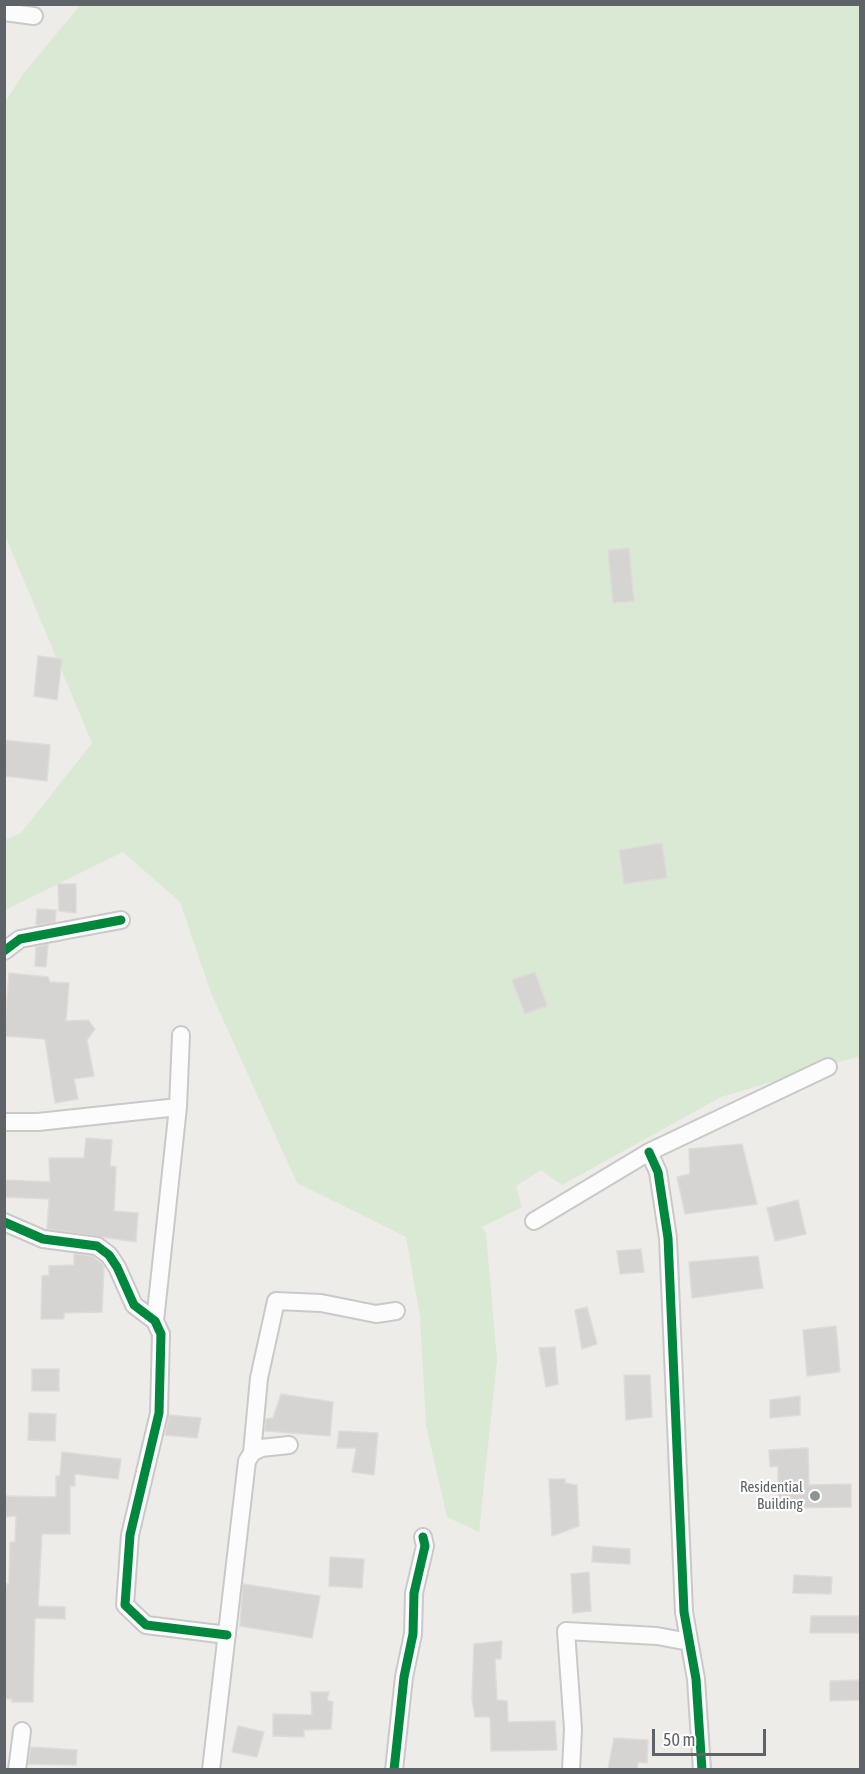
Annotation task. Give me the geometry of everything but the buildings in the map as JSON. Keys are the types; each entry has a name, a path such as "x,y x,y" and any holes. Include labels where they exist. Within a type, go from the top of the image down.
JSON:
{"street":[{"path":"4,12 34,16"},
{"path":"4,951 20,939 121,920"},
{"path":"155,1321 178,1107 181,1035"},
{"path":"534,1221 649,1152 828,1067"},
{"path":"4,1122 49,1121 178,1107"},
{"path":"649,1152 658,1172 668,1238 684,1612 696,1679 702,1770"},
{"path":"4,1222 43,1239 97,1246 109,1255 117,1267 134,1305 155,1321 161,1334 159,1413 130,1535 125,1605 146,1624 227,1635"},
{"path":"211,1770 245,1475 252,1453 259,1378 276,1301 321,1303 376,1314 396,1311"},
{"path":"252,1453 261,1448 289,1445"},
{"path":"394,1770 404,1677 413,1634 414,1593 425,1546 423,1537"},
{"path":"571,1770 573,1729 566,1631 657,1636 689,1642"},
{"path":"17,1770 22,1731"}],"green space":[{"path":"80,5 860,5 860,1056 721,1097 562,1185 541,1170 516,1186 522,1207 482,1227 486,1233 497,1360 479,1532 447,1517 426,1425 420,1316 406,1237 297,1183 211,993 180,902 123,852 5,910 5,840 21,833 92,743 4,533 5,102 24,73"}],"cycle path":[{"path":"4,951 20,939 121,920"},
{"path":"649,1152 658,1172 668,1238 684,1612 696,1679 702,1770"},
{"path":"4,1222 43,1239 97,1246 109,1255 117,1267 134,1305 155,1321 161,1334 159,1413 130,1535 125,1605 146,1625 227,1635"},
{"path":"394,1770 404,1677 413,1634 414,1593 425,1546 423,1537"}],"place":[{"name":"Residential Building","path":"815,1496"}]}
